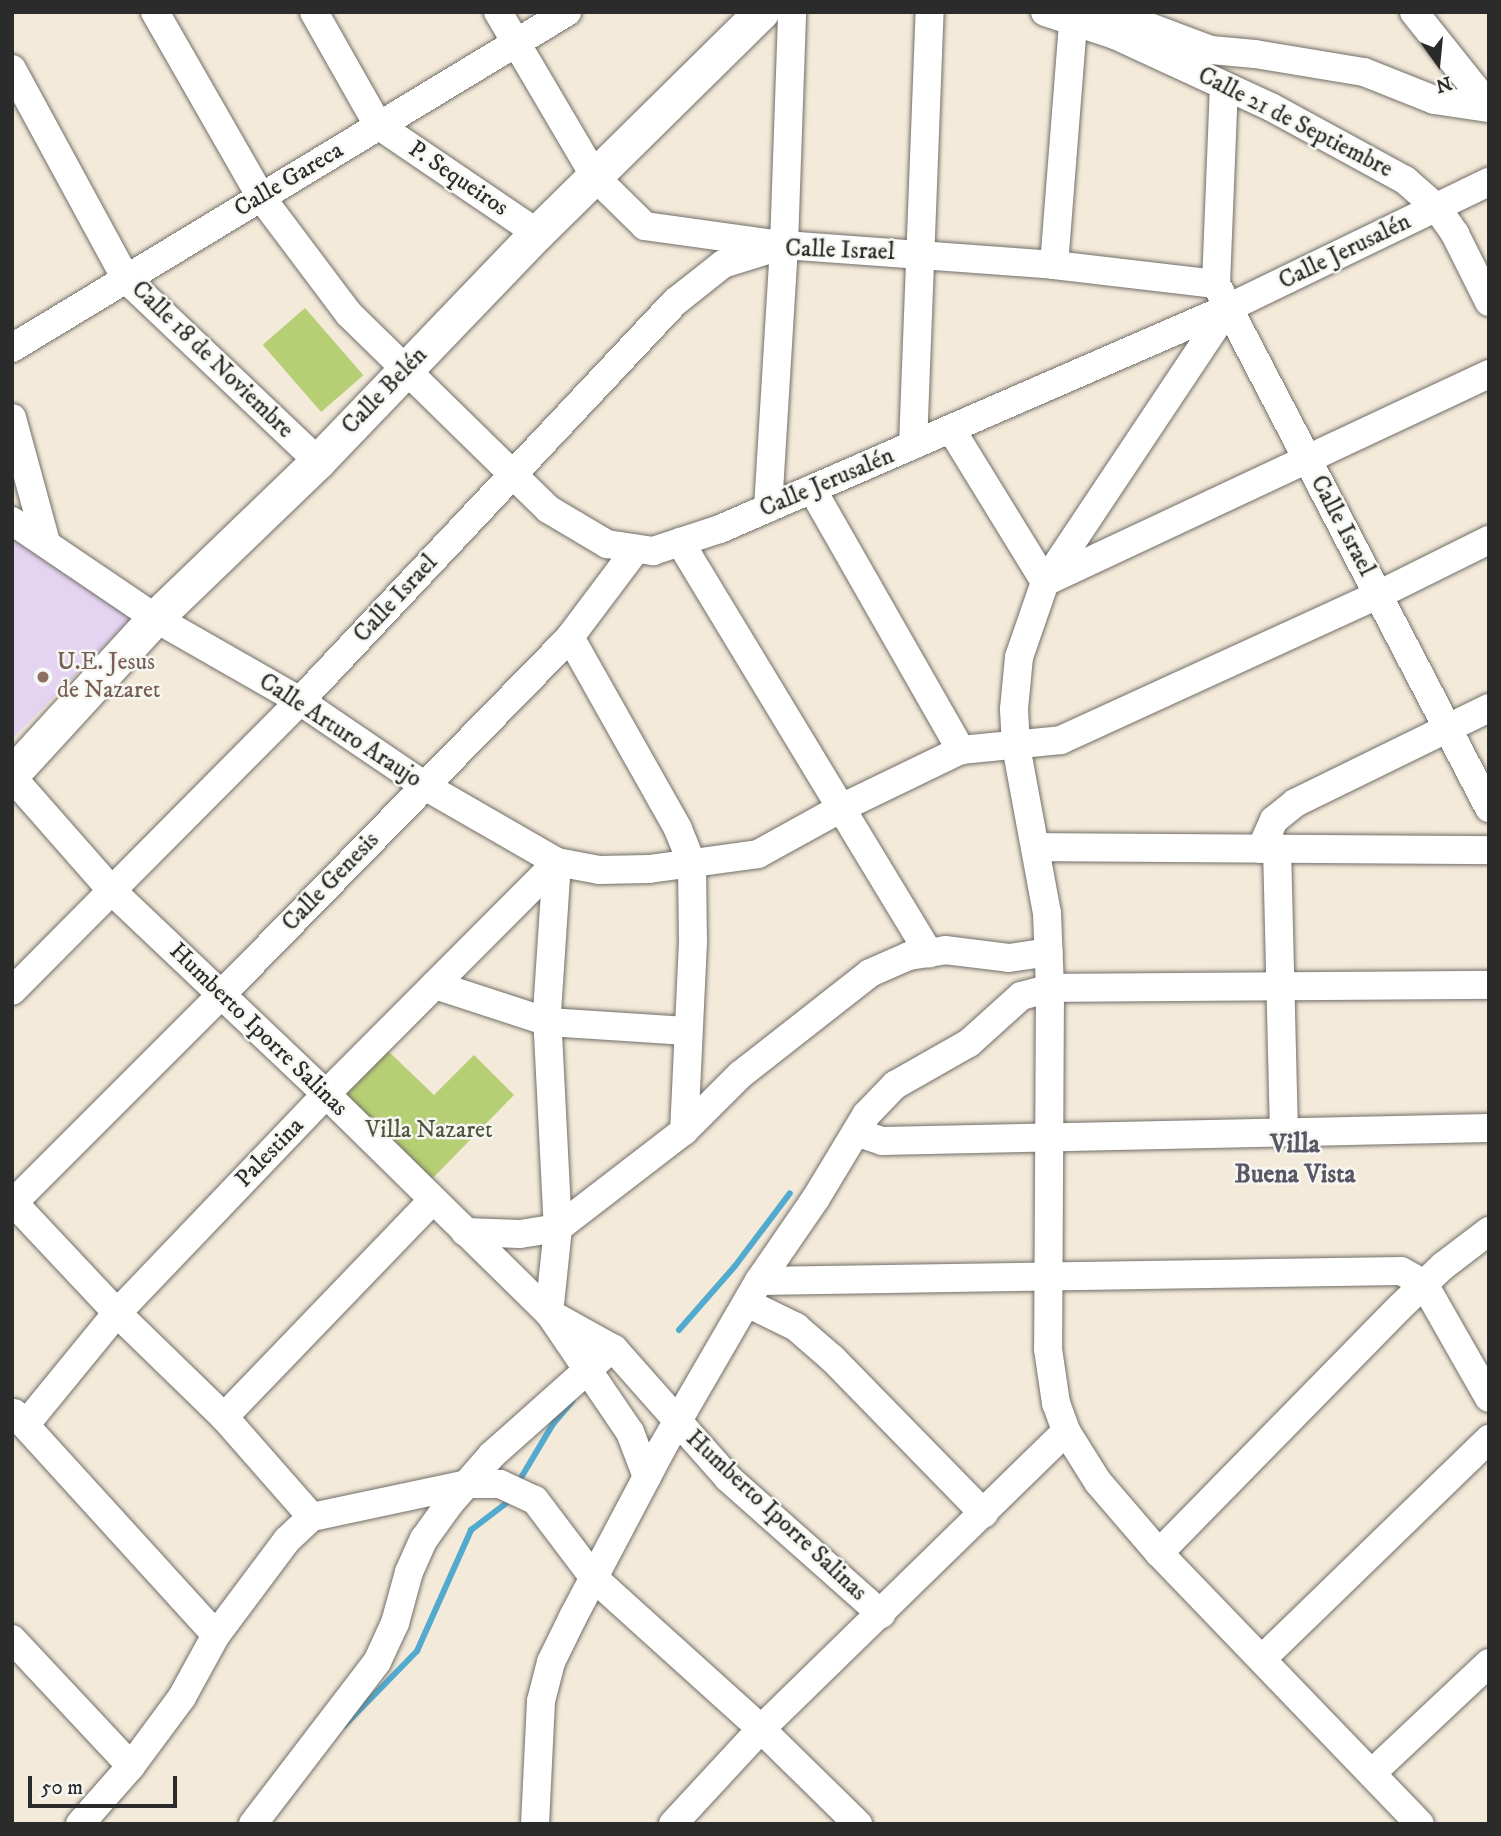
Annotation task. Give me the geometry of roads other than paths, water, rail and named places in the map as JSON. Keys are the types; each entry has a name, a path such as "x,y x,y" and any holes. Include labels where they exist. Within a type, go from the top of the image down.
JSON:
{"main road":[{"name":"Calle Belén","path":"12,775 155,618 318,461 537,233 761,12"}],"street":[{"name":"Calle Jerusalén","path":"155,12 261,197 349,314 548,509 607,544 653,551 768,508 951,429 1222,296 1437,208 1489,182"},
{"path":"314,12 378,125"},
{"path":"498,12 595,177 645,226 784,245"},
{"name":"Calle Gareca","path":"12,348 567,12"},
{"path":"768,508 784,245 792,12"},
{"path":"913,445 930,12"},
{"name":"Calle 21 de Septiembre","path":"1045,12 1115,35 1271,107 1405,180 1437,208 1455,233 1489,302"},
{"path":"1110,12 1211,50 1255,54 1354,70 1434,100 1489,107"},
{"path":"1414,13 1489,107"},
{"path":"1054,265 1073,23"},
{"name":"Calle 18 de Noviembre","path":"12,69 126,279 318,461"},
{"path":"1224,86 1222,296 1045,582 1019,657 1014,709 1016,746 1047,913 1049,951 1048,1349 1056,1403 1066,1431 1098,1482 1159,1553 1373,1772 1420,1824"},
{"name":"P. Sequeiros","path":"378,125 537,233"},
{"name":"Calle Israel","path":"12,991 300,701 676,302 723,264 784,245 1054,265 1222,296 1489,808"},
{"path":"1045,582 1489,374"},
{"path":"12,418 46,542"},
{"path":"951,429 1045,582"},
{"path":"812,489 961,750 1061,740 1378,595 1489,540"},
{"name":"Calle Arturo Araujo","path":"12,521 155,618 300,701 425,786 557,862 599,870 692,864 758,854 843,807 961,750"},
{"path":"680,542 929,953"},
{"name":"Calle Genesis","path":"13,1202 222,994 570,637 636,548"},
{"path":"570,637 678,829 692,864 693,942 684,1131"},
{"path":"1284,1130 1280,989 1269,848 1273,820 1295,803 1489,708"},
{"name":"Humberto Iporre Salinas","path":"12,775 112,891 327,1094 549,1312 614,1349 727,1478 881,1614"},
{"path":"1035,847 1489,850"},
{"path":"557,862 548,1022 558,1228 549,1312 630,1432 647,1477"},
{"name":"Palestina","path":"19,1418 327,1094 557,862"},
{"path":"466,1231 520,1234 558,1228 684,1131 740,1074 870,972 909,956 946,950 1009,958 1049,951"},
{"path":"435,985 525,1017 548,1022 687,1031"},
{"path":"535,1824 541,1701 551,1662 647,1477 753,1292 816,1198 866,1115 895,1085 969,1043 1021,996 1050,988 1280,989 1489,985"},
{"path":"856,1132 882,1142 1284,1130 1489,1128"},
{"path":"224,1417 433,1200"},
{"path":"13,1202 117,1312 224,1417 312,1517"},
{"path":"1159,1553 1424,1284 1489,1231"},
{"path":"753,1292 1049,1277 1401,1271 1424,1284 1489,1398"},
{"path":"753,1292 833,1359 984,1514"},
{"path":"253,1824 377,1662 395,1623 409,1572 424,1539 492,1455 588,1368 614,1349"},
{"path":"19,1418 216,1635"},
{"path":"673,1824 761,1729 1066,1431"},
{"path":"1263,1658 1489,1439"},
{"path":"80,1824 131,1766 181,1697 216,1635 287,1540 312,1517 467,1484 500,1484 535,1500 594,1578 761,1729 858,1824"},
{"path":"12,1639 131,1766"},
{"path":"1373,1772 1489,1663"}],"waterway":[{"path":"679,1330 735,1266 790,1193"},
{"path":"522,1476 553,1424 572,1401"},
{"path":"344,1726 417,1651 471,1530 513,1498"}],"place":[{"name":"U.E. Jesus de Nazaret","path":"43,677"}],"district":[{"name":"Villa Buena Vista","path":"1295,1160"}],"park label":[{"name":"Villa Nazaret","path":"429,1131"}]}
